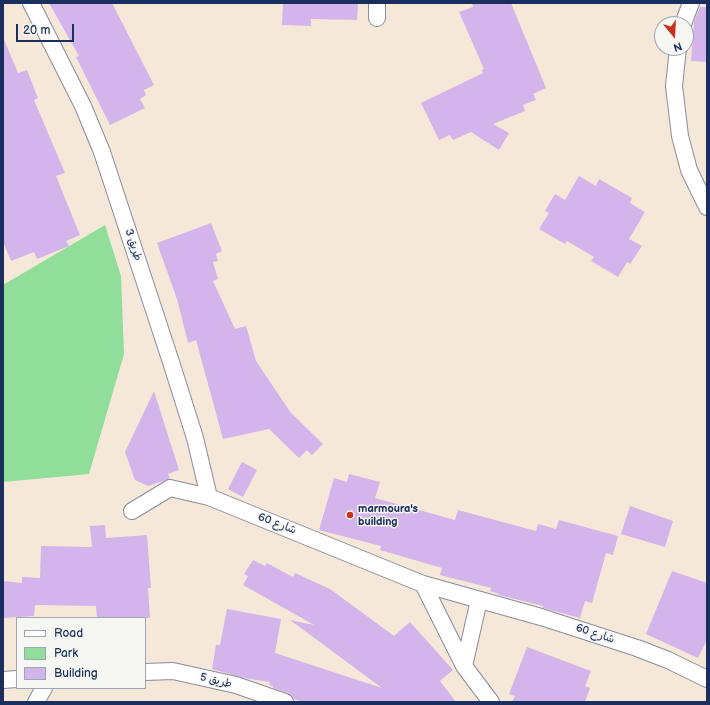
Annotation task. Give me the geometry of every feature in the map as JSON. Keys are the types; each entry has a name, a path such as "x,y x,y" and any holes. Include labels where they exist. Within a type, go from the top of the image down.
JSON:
{"street":[{"name":"طريق 3","path":"31,3 79,98 102,152 195,438 209,497"},
{"path":"686,16 691,3"},
{"path":"677,56 674,86 680,136 689,170 707,207"},
{"name":"شارع 60","path":"132,511 170,488 209,497 423,584 541,616 637,648 668,660 707,679"},
{"path":"423,584 464,666 491,702"},
{"path":"464,666 479,600"},
{"name":"طريق 5","path":"146,672 173,671 236,685 285,702"},
{"path":"3,680 16,679"},
{"path":"36,702 43,689"}],"green space":[{"path":"105,225 121,276 124,354 89,474 3,482 3,285"}],"building":[{"path":"49,3 112,3 154,85 144,90 146,95 140,99 145,108 110,125 76,57 79,56"},
{"path":"283,3 358,3 357,20 311,19 311,26 282,25"},
{"path":"472,3 511,3 546,88 533,94 536,100 523,105 525,111 493,124 509,133 499,150 471,132 453,140 450,135 439,140 421,103 483,73 482,70 484,69 459,12 473,7"},
{"path":"700,7 707,7 707,62 691,61 691,56 694,56 694,22"},
{"path":"3,37 18,73 27,70 38,98 34,100 65,173 56,176 80,235 66,241 69,246 37,259 34,252 11,261 3,242"},
{"path":"579,176 596,186 599,179 632,198 630,203 645,212 629,239 642,246 630,264 627,262 618,277 591,261 594,257 567,241 565,244 539,229 549,213 545,211 555,194 565,200"},
{"path":"211,223 222,251 216,254 218,261 213,262 218,279 213,281 235,329 246,326 256,361 291,413 323,444 312,455 307,450 299,458 269,429 223,439 196,340 188,343 177,299 157,243"},
{"path":"154,391 179,470 168,474 170,479 148,486 135,480 125,452"},
{"path":"242,462 257,470 243,497 228,489"},
{"path":"349,474 380,482 375,498 455,520 458,510 536,531 538,524 556,529 559,520 618,536 613,555 606,553 592,603 585,601 580,618 543,608 543,606 499,595 490,591 491,588 440,575 442,568 380,550 381,546 319,530 334,478 347,482"},
{"path":"630,506 673,521 665,547 621,534"},
{"path":"105,525 106,538 147,535 151,588 148,588 150,618 97,617 96,606 35,605 34,616 3,618 3,581 22,583 22,577 40,578 41,546 92,547 90,526"},
{"path":"253,560 265,566 267,563 293,577 295,573 330,589 394,636 410,622 453,670 440,681 456,702 303,702 294,699 288,693 273,688 273,686 269,685 270,682 244,678 212,669 216,645 220,645 227,609 281,619 275,653 382,688 290,620 314,625 243,585 248,576 244,574"},
{"path":"672,571 707,583 707,640 698,658 646,634"},
{"path":"527,647 591,671 585,686 590,688 585,702 512,702 515,696 509,694"}],"place":[{"name":"marmoura's building","path":"350,515"}]}
